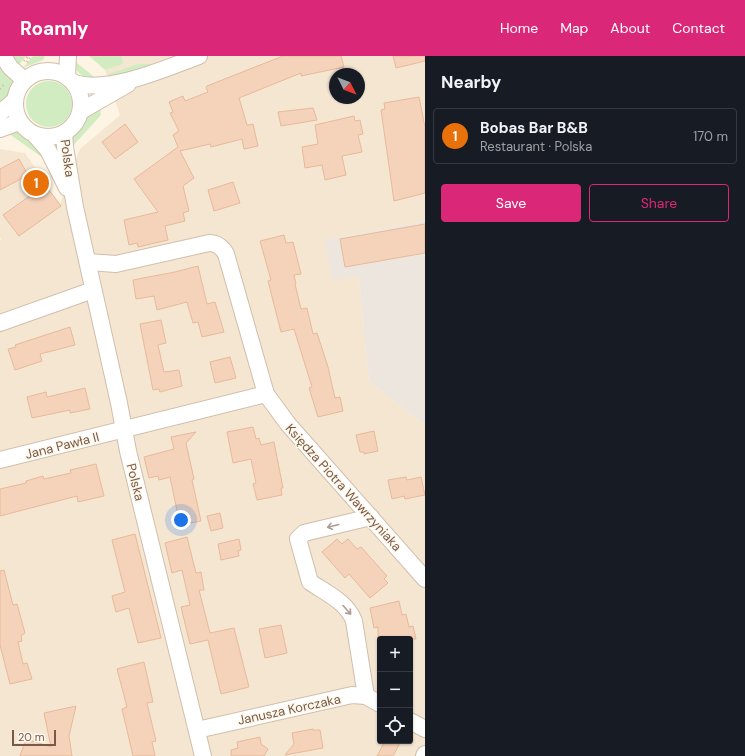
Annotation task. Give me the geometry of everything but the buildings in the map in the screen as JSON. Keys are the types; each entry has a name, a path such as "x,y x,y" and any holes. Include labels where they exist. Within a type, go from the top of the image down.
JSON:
{"street":[{"path":"3,56 10,67 24,80"},
{"path":"49,56 38,71 24,80 18,87 14,101 15,112 20,122 26,129 35,135 45,137 55,137 64,133 75,124 81,111 82,101 79,91 71,79 68,56"},
{"path":"81,111 134,80 199,56"},
{"path":"38,71 48,70 88,86 134,80"},
{"path":"0,113 14,101"},
{"path":"0,129 20,122"},
{"name":"Polska","path":"64,133 75,207 124,430 202,756"},
{"name":"Polska","path":"35,135 48,150 75,207"},
{"name":"Księdza Piotra Wawrzyniaka","path":"88,262 116,264 209,243 218,244 224,250 266,394 288,424 425,579"},
{"path":"0,323 93,290"},
{"path":"124,430 266,394"},
{"name":"Jana Pawła II","path":"0,460 124,430"},
{"path":"371,517 304,533 298,539 310,582 341,603 351,614 354,621 366,696 377,702"},
{"name":"Janusza Korczaka","path":"197,730 352,695 366,696"},
{"path":"413,723 425,729"}],"shaded area":[{"path":"122,56 425,56 425,221 326,240 359,276 369,381 425,425 425,756 0,756 0,149 25,153 60,204 80,149 120,115 105,70 123,64"},
{"path":"425,221 425,425 369,381 359,276 332,280 325,240"}],"green space":[{"path":"0,56 26,56 10,76 13,88 0,105"},
{"path":"33,56 45,56 43,60 23,68"},
{"path":"89,56 122,56 123,64 105,70"},
{"path":"72,59 93,76 95,81 80,74 75,68"},
{"path":"138,64 153,64 110,78 108,74"},
{"path":"49,81 62,85 68,91 72,104 68,117 62,123 49,127 36,123 30,117 26,104 30,91 36,85"},
{"path":"100,108 101,115 70,149 76,130 84,120"},
{"path":"14,131 33,140 43,158 8,133"}],"place":[{"name":"Bobas Bar B&B","path":"36,183"}]}
